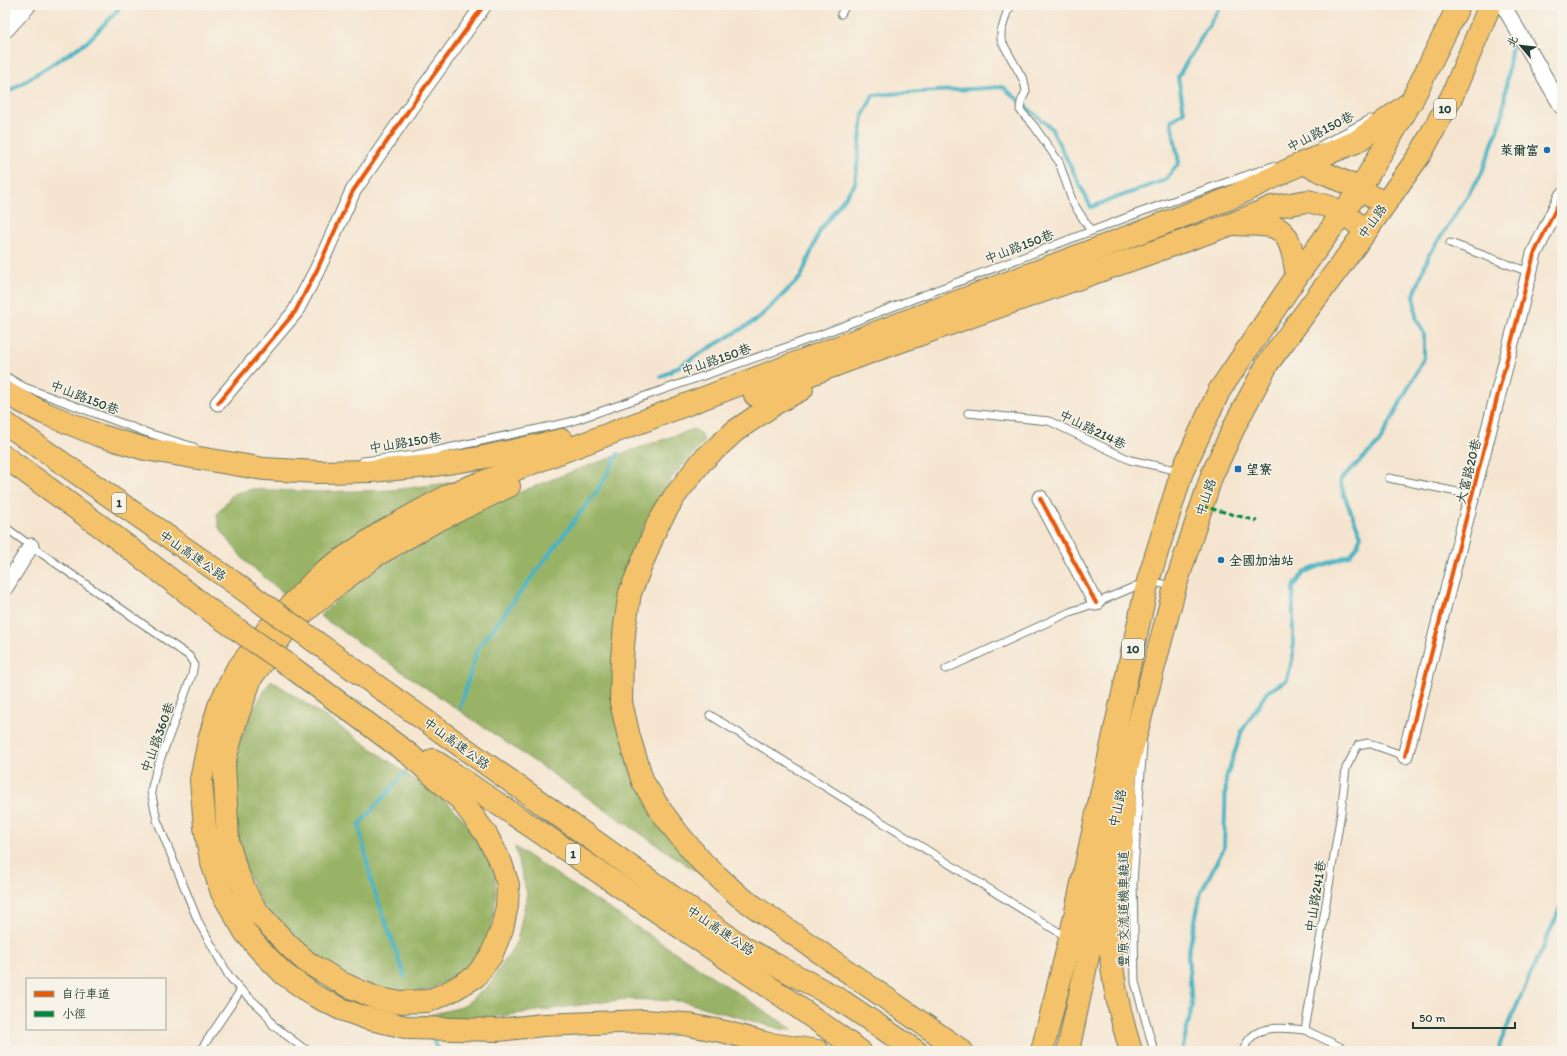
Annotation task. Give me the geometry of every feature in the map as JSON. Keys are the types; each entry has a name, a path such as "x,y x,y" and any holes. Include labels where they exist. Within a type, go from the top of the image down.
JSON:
{"main road":[{"name":"中山路","path":"1042,1051 1070,939 1148,581 1182,472 1219,391 1297,276 1360,189 1411,102 1459,5"},
{"name":"中山路","path":"1068,1051 1091,942 1104,866 1126,772 1175,587 1212,475 1237,421 1268,363 1366,231 1421,153 1452,96 1490,5"},
{"path":"283,662 410,755 461,800 486,834 501,863 508,885 507,906 502,929 491,956 475,977 449,992 428,1001 395,1002 376,998 344,984 308,963 260,915 250,900 236,870 228,842 224,763 236,720 252,678 291,623 375,556 436,522 506,487 876,350 1218,208 1302,157 1356,142 1411,102"},
{"path":"1302,157 1385,204"},
{"path":"818,1051 764,1043 726,1032 684,1024 644,1021 558,1024 498,1030 410,1028 366,1018 341,1009 315,996 284,974 261,951 245,932 222,893 211,860 205,827 201,780 209,740 219,706 236,672 269,628 323,572 382,532 451,494 618,430 1218,208 1272,207 1308,201 1327,206 1344,213 1366,231"},
{"path":"1218,208 1274,227 1284,233 1292,251 1297,276"},
{"path":"876,350 779,401 735,431 702,462 674,497 657,526 630,593 622,658 621,702 629,737 643,782 670,823 703,862 739,896 962,1051"},
{"path":"5,394 44,413 98,435 145,449 264,469 318,472 372,471 429,466 480,458 601,431 618,430"},
{"name":"中山高速公路","path":"5,424 233,582 743,947 842,1001 916,1051"},
{"name":"中山高速公路","path":"5,457 110,533 215,614 283,662 514,814 781,995 860,1051"},
{"path":"1126,772 1120,859 1113,910 1110,952 1116,993 1124,1031 1131,1051"}],"street":[{"path":"5,28 26,5"},
{"path":"218,403 295,312 317,270 353,191 417,98 484,5"},
{"path":"1503,5 1562,107"},
{"name":"大富路20巷","path":"1405,756 1534,254 1562,196"},
{"path":"1040,498 1096,603"},
{"path":"5,588 30,546"}],"lane":[{"path":"841,14 846,5"},
{"path":"1012,5 1000,32 1001,40 1024,81 1026,91 1021,102 1020,110 1034,126 1059,162 1073,203 1091,231"},
{"name":"中山路150巷","path":"353,462 415,455 570,422 801,342 1141,212 1218,208 1279,164"},
{"path":"1450,243 1529,272"},
{"name":"中山路150巷","path":"5,376 31,390 148,434 199,448"},
{"name":"中山路214巷","path":"968,413 1049,421 1130,460 1182,472"},
{"path":"213,453 236,457"},
{"path":"290,463 322,466 337,464"},
{"path":"1389,478 1472,495"},
{"name":"中山路360巷","path":"5,527 30,546 189,656 194,664 192,675 156,770 151,791 157,820 198,921 229,976 241,990 265,1012 274,1025 309,1051"},
{"path":"946,668 1070,612 1096,603 1148,581 1175,587"},
{"name":"豐原交流道機車繞道","path":"1147,693 1133,882 1135,982 1154,1051"},
{"path":"710,715 1070,939"},
{"name":"中山路241巷","path":"1305,1030 1341,813 1346,768 1358,745 1368,743 1405,756"},
{"path":"200,1051 241,990"},
{"path":"1243,1051 1245,1045 1253,1035 1269,1028 1305,1030 1349,1051"}],"green space":[{"path":"694,429 701,434 704,442 671,479 645,523 628,568 618,608 615,711 706,878 320,616 344,593 369,575 429,536 465,517 540,484"},
{"path":"464,481 286,595 245,561 219,528 217,514 233,494 252,489 318,492 393,490"},
{"path":"271,680 368,746 450,805 485,843 495,871 496,898 490,937 463,972 429,990 392,995 319,961 262,905 245,867 236,828 232,787 236,751 251,713"},
{"path":"515,847 792,1030 781,1029 681,1001 625,999 449,1023 405,1021 462,1007 489,985 517,941 527,894"}],"waterway":[{"path":"5,94 87,42 118,10 119,5"},
{"path":"661,377 758,319 801,277 820,230 855,184 863,116 873,95 1003,87 1051,128 1091,207 1165,180 1179,163 1171,121 1184,112 1178,77 1221,5"},
{"path":"1182,1051 1192,1007 1188,955 1201,892 1224,848 1226,778 1242,731 1267,692 1287,680 1293,656 1293,588 1304,572 1350,555 1356,548 1361,536 1344,495 1340,480 1379,443 1424,358 1424,334 1416,317 1414,295 1429,255 1481,175 1502,117 1512,43"},
{"path":"460,708 477,650 599,488 618,454"},
{"path":"405,977 372,884 359,825 409,768"},
{"path":"1498,1051 1501,1041 1562,904"},
{"path":"432,1037 438,1051"}],"marked path":[{"path":"1202,506 1257,521"}],"cycle path":[{"path":"218,403 295,312 317,270 353,191 417,98 484,5"},
{"path":"1405,756 1534,254 1562,196"},
{"path":"1040,498 1096,603"}],"place":[{"name":"萊爾富","path":"1547,150"},
{"name":"望寮","path":"1238,469"},
{"name":"全國加油站","path":"1221,560"}]}
